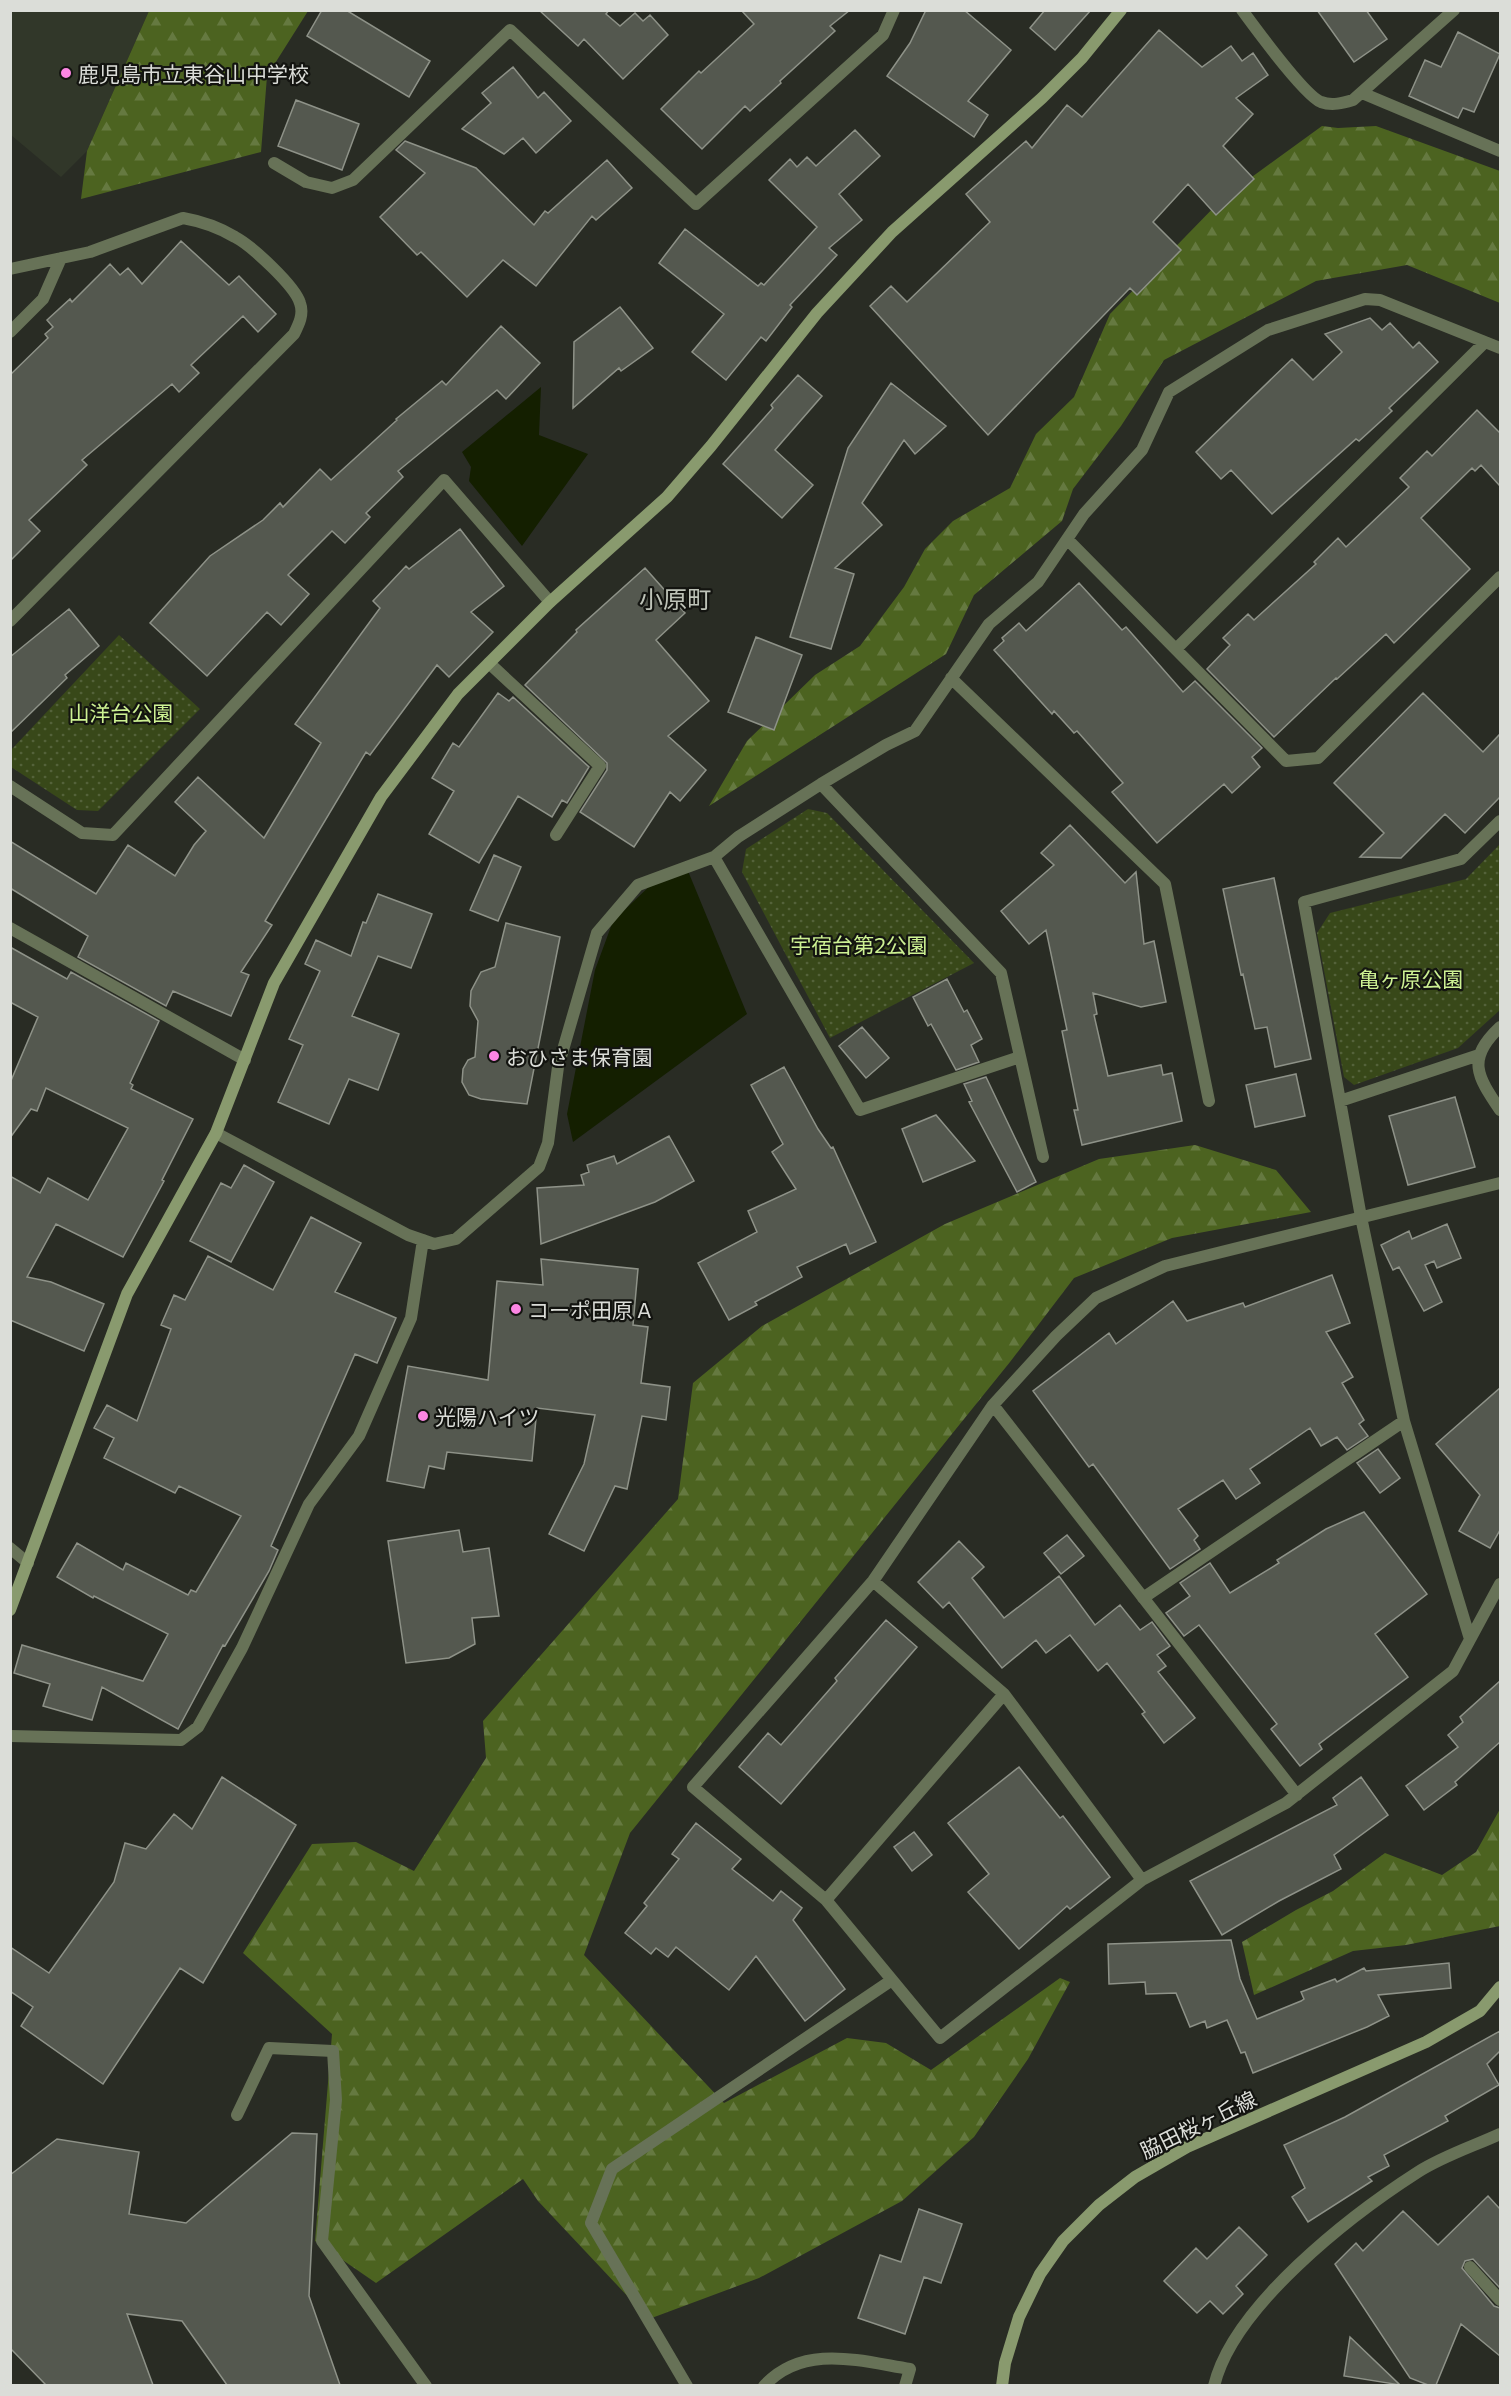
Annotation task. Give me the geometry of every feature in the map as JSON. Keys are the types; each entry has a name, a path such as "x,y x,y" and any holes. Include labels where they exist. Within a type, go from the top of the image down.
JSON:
{"street":[{"path":"274,163 306,182 332,188 353,180 510,30 696,204 883,35 894,10"},
{"path":"10,1610 127,1294 216,1133 274,983 381,797 458,694 550,602 667,497 711,446 817,313 892,232 1042,98 1082,58 1121,10"},
{"path":"1242,10 1297,80 1320,102 1338,104 1353,100 1362,93 1454,10"},
{"path":"1362,93 1500,151"},
{"path":"10,269 90,252 183,218 196,220 237,238 289,283 301,304 301,320 294,334 10,621"},
{"path":"10,332 43,299 61,258"},
{"path":"216,1133 408,1235 434,1244 456,1239 539,1167 548,1143 558,1067 597,933 638,885 714,857 738,837 821,784 886,745 915,731 989,624 1038,582 1084,514 1142,450 1169,392 1268,330 1365,299 1380,300 1500,348"},
{"path":"1176,649 1485,342"},
{"path":"10,786 82,833 113,835 444,480 550,602"},
{"path":"1067,539 1286,761 1318,758 1500,577"},
{"path":"489,663 600,766 556,835"},
{"path":"951,678 1165,884 1209,1101"},
{"path":"821,784 1001,973 1043,1157"},
{"path":"1470,1639 1404,1421 1361,1217 1304,902 1461,859 1500,820"},
{"path":"714,857 860,1110 1020,1057"},
{"path":"10,928 245,1060"},
{"path":"1500,1027 1488,1038 1479,1055 1477,1068 1483,1084 1500,1110"},
{"path":"1340,1101 1479,1055"},
{"path":"1500,1183 1165,1266 1096,1298 1056,1336 993,1405 873,1581 693,1787 826,1900 940,2038 1142,1880 1286,1803 1453,1671 1500,1584"},
{"path":"10,1736 181,1740 198,1727 242,1648 309,1504 359,1436 411,1317 423,1240"},
{"path":"993,1405 1297,1795"},
{"path":"1143,1598 1404,1421"},
{"path":"10,1548 28,1563"},
{"path":"873,1581 1004,1694 1142,1880"},
{"path":"826,1900 1004,1694"},
{"path":"687,2385 591,2223 612,2169 892,1980"},
{"name":"脇田桜ヶ丘線","path":"1002,2385 1005,2363 1019,2317 1040,2274 1064,2241 1099,2205 1135,2177 1187,2146 1426,2042 1480,2011 1500,1987"},
{"path":"237,2115 269,2048 333,2050 336,2100 322,2241 426,2385"},
{"path":"1214,2385 1217,2371 1253,2313 1323,2240 1419,2171 1500,2134"},
{"path":"1470,2267 1500,2300"},
{"path":"764,2385 792,2365 813,2358 835,2357 910,2369 905,2385"}],"shaded area":[{"name":"鹿児島市立東谷山中学校","path":"11,11 149,11 87,151 61,177 11,135"},
{"path":"541,387 539,435 588,454 522,546 469,481 471,467 462,452"},
{"path":"688,871 747,1014 573,1142 567,1114 595,970 613,921 655,881"}],"green space":[{"path":"149,11 308,11 267,76 261,152 81,199 87,151"},
{"path":"1322,126 1338,128 1376,126 1500,171 1500,303 1407,265 1316,281 1164,360 1121,426 1073,489 1062,521 974,595 946,654 709,806 747,741 815,675 860,646 904,587 925,549 953,521 1010,488 1036,434 1074,397 1110,314 1223,198"},
{"name":"山洋台公園","path":"119,635 200,709 98,811 77,810 11,767 11,750"},
{"name":"宇宿台第2公園","path":"808,809 827,813 974,963 830,1038 742,872 746,849"},
{"name":"亀ヶ原公園","path":"1500,844 1500,1010 1458,1048 1354,1085 1344,1077 1317,933 1330,913 1466,879"},
{"path":"1195,1145 1276,1170 1311,1212 1172,1238 1074,1278 1010,1362 630,1833 584,1955 724,2103 847,2038 886,2043 931,2070 1060,1978 1070,1982 1028,2059 974,2137 902,2201 759,2278 649,2319 538,2201 523,2179 376,2283 315,2241 332,2034 243,1953 312,1844 356,1842 414,1871 486,1758 483,1721 678,1499 693,1383 762,1326 945,1224 1099,1159"},
{"path":"1500,1809 1500,1926 1406,1945 1353,1951 1254,1995 1242,1942 1333,1891 1385,1853 1442,1875 1476,1852"}],"building":[{"path":"322,10 346,10 430,61 409,97 307,36"},
{"path":"539,10 609,10 606,14 620,26 635,13 643,21 650,15 668,35 623,79 584,39 578,46"},
{"path":"741,10 850,10 830,26 835,31 780,81 781,83 750,111 745,106 702,149 661,109 699,71 701,73 754,24"},
{"path":"926,10 964,10 1011,50 968,101 988,115 974,137 887,76 910,43"},
{"path":"1045,10 1091,10 1055,50 1030,28"},
{"path":"1317,10 1366,10 1387,39 1354,62"},
{"path":"1159,30 1202,67 1231,46 1242,61 1253,53 1268,75 1236,98 1253,114 1223,146 1254,179 1216,215 1188,184 1153,222 1181,250 1137,295 1130,288 988,435 870,306 891,286 907,302 990,222 966,194 1026,141 1032,148 1067,105 1082,117"},
{"path":"1458,32 1500,54 1474,112 1463,108 1458,118 1409,96 1425,60 1441,67"},
{"path":"513,67 538,98 544,92 571,121 536,153 523,138 504,154 462,129 491,103 482,93"},
{"path":"296,100 359,124 342,170 278,146"},
{"path":"855,130 880,156 839,194 862,220 829,248 837,255 790,305 792,307 766,341 761,337 726,380 692,352 724,314 659,263 685,229 758,286 761,283 764,285 817,227 769,180 790,159 797,167 807,157 816,166"},
{"path":"405,141 476,168 534,225 545,211 548,213 607,160 632,188 596,220 592,216 536,286 503,260 467,297 421,252 417,255 380,217 425,173 396,150"},
{"path":"181,241 229,285 239,276 276,314 258,332 243,316 191,365 199,373 179,392 172,384 82,460 87,465 29,520 40,531 10,561 10,375 48,338 45,334 53,327 47,320 70,299 72,302 110,264 120,275 128,268 142,284"},
{"path":"620,307 653,348 621,371 619,368 573,408 574,342"},
{"path":"1370,318 1382,330 1390,323 1413,348 1419,342 1438,362 1389,408 1392,411 1359,441 1356,439 1272,514 1231,470 1221,479 1196,452 1292,359 1313,380 1342,352 1325,334"},
{"path":"501,326 540,363 506,399 497,390 398,471 403,477 366,513 370,517 345,543 332,531 288,575 309,594 281,625 267,612 207,676 150,623 210,556 263,520 280,503 283,507 320,469 331,480 396,419 442,381 446,385"},
{"path":"798,375 822,396 775,450 813,485 782,518 723,464 773,408 771,405"},
{"path":"891,383 946,426 915,454 904,440 862,503 882,525 835,568 854,574 831,649 790,637 848,448"},
{"path":"1477,410 1500,433 1500,486 1481,465 1475,471 1472,468 1421,518 1470,569 1394,643 1386,634 1274,737 1207,669 1230,645 1223,638 1248,614 1254,620 1316,564 1314,562 1338,538 1346,547 1409,487 1400,478 1427,451 1432,456"},
{"path":"460,529 504,586 471,612 493,632 449,677 437,665 370,755 366,752 265,921 272,925 241,972 249,975 231,1016 173,991 166,1006 78,957 88,936 10,888 10,841 96,894 128,845 175,876 194,845 206,831 175,802 198,777 264,838 321,743 295,724 380,608 373,601 406,566 409,569"},
{"path":"645,568 685,613 656,640 709,701 668,736 706,770 680,801 670,792 634,847 580,812 607,770 607,763 525,685 577,632 576,630"},
{"path":"1079,583 1122,630 1126,627 1183,692 1195,681 1262,748 1252,757 1260,767 1232,793 1224,784 1157,843 1112,792 1123,783 1077,731 1074,733 1054,711 1052,714 994,650 1004,641 1002,638 1019,623 1026,631"},
{"path":"69,609 99,646 65,675 67,678 10,733 10,657"},
{"path":"756,637 802,655 774,730 728,712"},
{"path":"498,693 509,701 513,697 589,767 567,803 562,800 552,817 518,796 479,863 429,834 454,791 432,778 453,743 459,747"},
{"path":"1423,693 1483,752 1500,734 1500,797 1465,833 1445,814 1401,858 1360,857 1384,833 1334,783"},
{"path":"1070,825 1125,883 1136,872 1144,944 1154,941 1166,1002 1141,1007 1093,993 1097,1014 1094,1015 1108,1076 1161,1065 1163,1075 1172,1073 1182,1121 1082,1145 1074,1110 1078,1110 1062,1031 1067,1030 1046,930 1029,944 1001,911 1054,865 1041,853"},
{"path":"494,855 521,867 498,921 470,910"},
{"path":"1274,878 1311,1059 1275,1067 1267,1027 1255,1029 1223,889"},
{"path":"378,894 432,914 411,968 378,956 352,1016 399,1034 378,1090 349,1079 329,1124 278,1102 303,1045 289,1039 320,971 305,964 316,940 351,956 363,922 366,923"},
{"path":"506,923 560,937 527,1104 481,1099 469,1095 462,1082 463,1069 468,1060 475,1057 478,1021 470,1006 471,991 481,972 495,967"},
{"path":"10,947 67,979 71,972 159,1021 130,1083 133,1085 131,1089 193,1119 162,1180 164,1181 123,1257 56,1224 27,1277 51,1282 104,1304 84,1351 10,1320 10,1176 40,1193 48,1178 88,1200 128,1128 46,1088 37,1111 31,1109 10,1138 10,1083 38,1017 10,1002"},
{"path":"947,979 964,1012 967,1010 982,1039 971,1045 979,1062 956,1070 931,1024 928,1026 913,997"},
{"path":"862,1027 889,1058 866,1078 839,1046"},
{"path":"784,1067 818,1129 831,1148 833,1147 876,1242 850,1254 846,1244 797,1267 802,1277 755,1302 757,1305 729,1320 698,1263 757,1232 748,1211 796,1189 772,1152 783,1144 751,1085"},
{"path":"1296,1074 1305,1116 1255,1127 1246,1085"},
{"path":"986,1077 1036,1182 1017,1192 969,1102 972,1101 964,1084"},
{"path":"1455,1097 1475,1167 1408,1185 1389,1116"},
{"path":"936,1115 975,1161 923,1182 902,1129"},
{"path":"669,1136 694,1181 655,1202 541,1244 537,1188 584,1185 581,1175 589,1172 587,1165 614,1156 617,1164"},
{"path":"244,1165 274,1182 231,1262 190,1241 221,1183 231,1188"},
{"path":"311,1217 361,1243 335,1292 396,1318 377,1363 355,1354 271,1546 278,1550 269,1571 225,1646 223,1645 178,1729 102,1687 92,1720 43,1706 50,1684 14,1673 22,1645 143,1681 168,1634 94,1596 93,1598 57,1577 77,1543 123,1570 126,1563 188,1595 191,1590 196,1592 241,1516 179,1486 175,1493 104,1458 114,1438 94,1428 107,1405 137,1421 171,1329 161,1325 174,1295 185,1300 208,1256 273,1290"},
{"path":"1447,1224 1461,1258 1437,1268 1434,1261 1425,1265 1442,1302 1424,1311 1399,1267 1393,1270 1381,1245 1409,1231 1412,1239"},
{"path":"541,1259 638,1269 633,1325 648,1327 641,1383 670,1387 666,1420 642,1416 627,1489 615,1486 584,1551 549,1534 584,1464 595,1415 537,1408 532,1461 447,1452 444,1469 429,1466 424,1488 387,1481 408,1366 488,1380 497,1281 543,1285"},
{"path":"1332,1275 1350,1323 1326,1332 1353,1377 1342,1383 1364,1420 1359,1424 1368,1436 1347,1450 1337,1437 1321,1446 1310,1428 1250,1469 1260,1483 1236,1499 1223,1480 1178,1509 1198,1536 1194,1540 1200,1549 1170,1569 1093,1464 1089,1467 1033,1391 1109,1333 1116,1344 1173,1301 1187,1321 1243,1303 1245,1307"},
{"path":"1500,1388 1500,1530 1490,1548 1459,1531 1480,1495 1436,1444"},
{"path":"1378,1449 1400,1478 1380,1493 1357,1463"},
{"path":"1364,1512 1427,1594 1375,1634 1408,1677 1319,1744 1322,1749 1300,1766 1271,1729 1277,1724 1199,1625 1184,1636 1166,1613 1190,1596 1180,1583 1210,1563 1230,1593 1279,1563 1277,1560 1326,1529"},
{"path":"459,1530 463,1552 489,1548 499,1616 472,1618 475,1644 449,1658 406,1663 388,1541"},
{"path":"1067,1535 1084,1556 1061,1574 1044,1553"},
{"path":"959,1541 984,1567 972,1578 1004,1618 1059,1576 1095,1625 1120,1605 1140,1630 1152,1622 1170,1646 1157,1655 1166,1666 1158,1672 1195,1718 1164,1743 1142,1714 1145,1712 1107,1663 1098,1671 1070,1635 1046,1653 1036,1640 1002,1668 949,1602 943,1608 918,1582"},
{"path":"886,1620 917,1647 781,1804 739,1767 768,1733 781,1745"},
{"path":"1500,1681 1500,1742 1455,1782 1457,1785 1424,1810 1406,1786 1458,1747 1448,1735 1463,1722 1460,1717"},
{"path":"1019,1767 1060,1818 1063,1816 1110,1877 1070,1909 1067,1906 1019,1949 968,1892 989,1874 948,1823"},
{"path":"222,1777 296,1825 203,1983 180,1968 103,2084 21,2026 33,2007 10,1991 10,1947 49,1973 114,1882 125,1843 146,1849 174,1814 192,1829"},
{"path":"1361,1777 1388,1815 1334,1855 1341,1869 1279,1901 1222,1935 1190,1881 1337,1805 1333,1798"},
{"path":"696,1823 741,1859 732,1869 773,1901 781,1891 802,1908 793,1920 845,1989 805,2021 756,1956 729,1990 676,1947 668,1957 656,1948 651,1954 625,1933 647,1906 644,1903 679,1859 672,1854"},
{"path":"914,1832 932,1855 912,1871 894,1847"},
{"path":"1231,1940 1240,1979 1257,2019 1301,2001 1304,1999 1301,1992 1335,1979 1337,1982 1364,1968 1366,1971 1449,1963 1451,1988 1378,1995 1389,2016 1253,2073 1245,2052 1241,2053 1227,2020 1207,2028 1205,2021 1190,2027 1176,1993 1146,1994 1145,1982 1109,1984 1108,1944"},
{"path":"1500,2031 1500,2051 1487,2064 1499,2085 1445,2116 1448,2121 1384,2155 1389,2166 1368,2177 1372,2181 1308,2222 1292,2197 1305,2188 1284,2145 1345,2117"},
{"path":"292,2133 317,2134 309,2296 340,2385 227,2385 182,2321 127,2314 153,2385 46,2385 10,2348 10,2175 57,2139 139,2152 129,2214 186,2223"},
{"path":"1488,2196 1500,2209 1500,2288 1473,2259 1465,2261 1462,2268 1494,2306 1500,2308 1500,2356 1461,2324 1436,2385 1428,2385 1410,2378 1335,2264 1356,2243 1363,2251 1403,2211 1438,2245"},
{"path":"919,2209 962,2224 941,2283 924,2277 905,2334 858,2318 880,2255 901,2262"},
{"path":"1239,2227 1267,2255 1236,2286 1243,2294 1223,2314 1210,2301 1197,2313 1164,2281 1196,2248 1207,2259"},
{"path":"1350,2337 1400,2385 1344,2376"}],"place":[{"name":"鹿児島市立東谷山中学校","path":"66,73"},
{"name":"おひさま保育園","path":"494,1056"},
{"name":"コーポ田原 A","path":"516,1309"},
{"name":"光陽ハイツ","path":"423,1416"}],"district":[{"name":"小原町","path":"675,598"}]}
